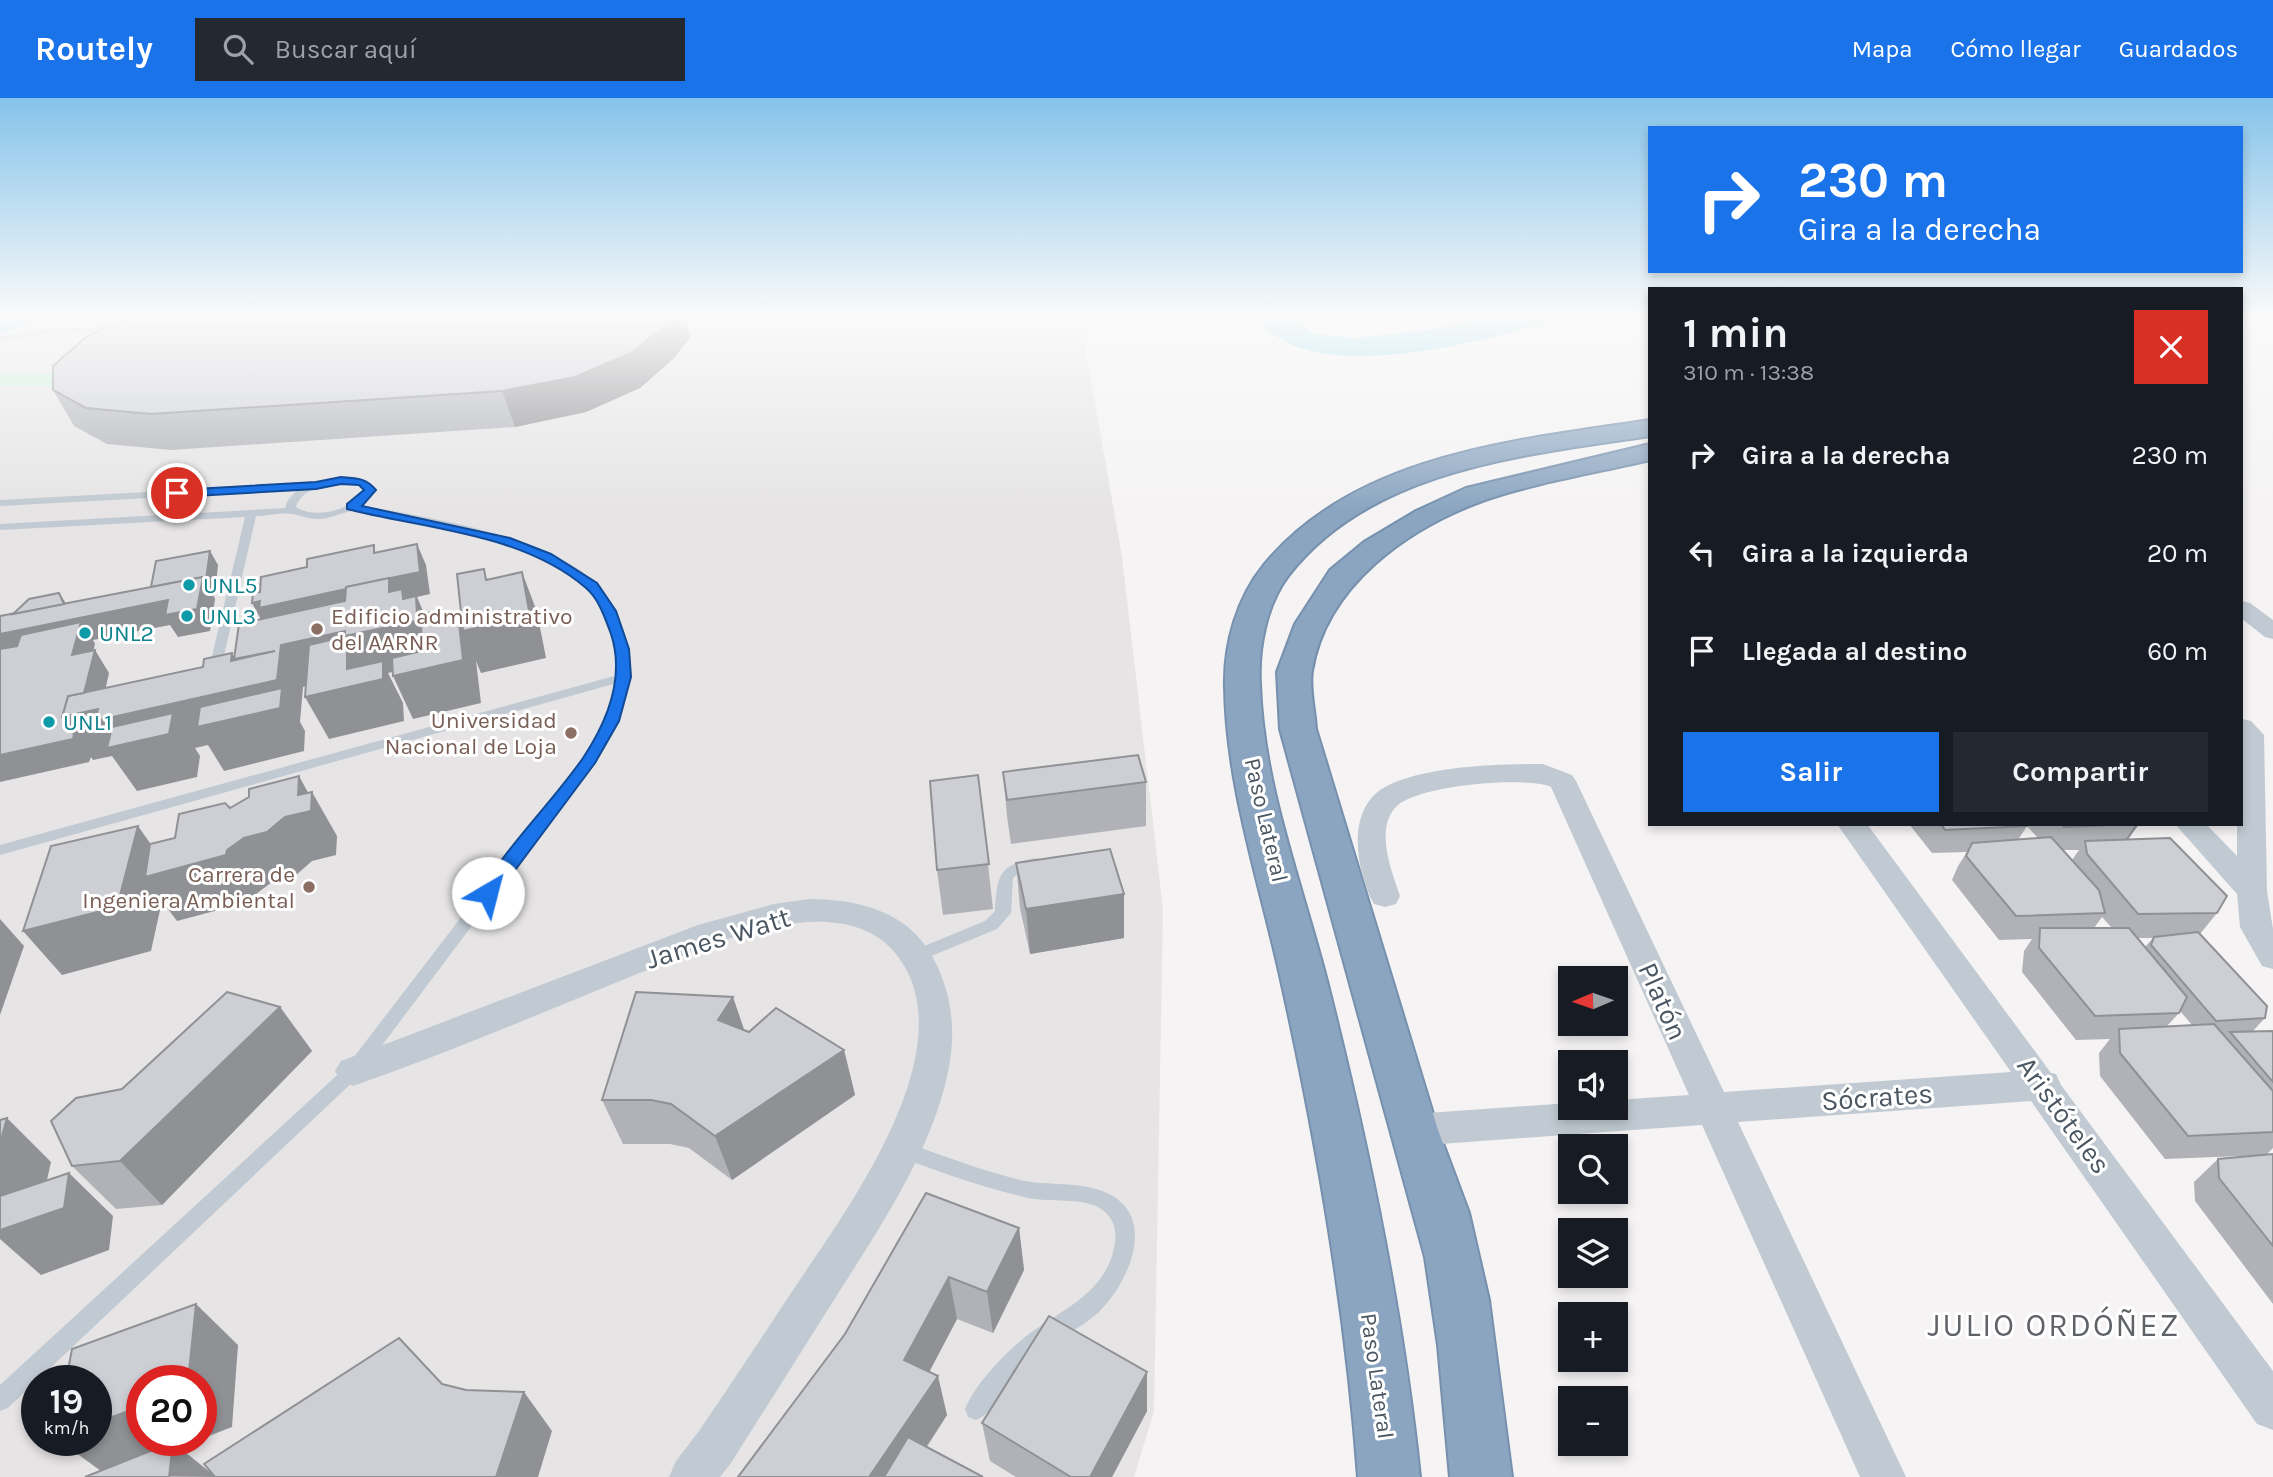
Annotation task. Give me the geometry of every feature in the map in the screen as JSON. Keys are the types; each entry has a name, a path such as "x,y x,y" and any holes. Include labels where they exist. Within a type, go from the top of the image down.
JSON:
{"highway":[{"name":"Paso Lateral","path":"1389,1477 1385,1415 1335,1114 1254,776 1242,696 1243,659 1252,619 1273,575 1310,535 1366,497 1424,473 1543,444 1648,428"},
{"path":"1482,1477 1468,1343 1450,1255 1429,1167 1413,1130 1298,729 1294,672 1311,624 1341,577 1375,548 1426,517 1476,494 1648,452"}],"street":[{"path":"2243,609 2273,632"},
{"path":"2255,732 2252,891 2256,926 2273,957"},
{"name":"Platón","path":"1385,896 1372,852 1372,834 1383,803 1400,791 1422,785 1531,773 1543,773 1562,781 1883,1477"},
{"name":"Aristóteles","path":"1852,826 2043,1085 2273,1408"},
{"path":"2191,826 2252,891"},
{"name":"James Watt","path":"353,1071 704,936 776,915 839,911 874,918 896,932 918,956 930,982 934,1029 931,1067 901,1150 871,1208 715,1447 692,1477"},
{"name":"Sócrates","path":"1413,1130 2043,1085"}],"lane":[{"path":"0,503 316,486 354,480 369,485 368,496 351,507 325,514 293,511 5,527"},
{"path":"293,511 290,508 292,499 316,486"},
{"path":"0,535 5,527 41,500"},
{"path":"0,1401 353,1071 590,759 611,721 624,677 622,649 610,611 592,586 547,557 506,541 351,507"},
{"path":"210,691 224,656 251,513"},
{"path":"0,850 624,677"},
{"path":"918,956 990,925 1003,913 1004,878 1009,871 1021,865 1049,862"},
{"path":"901,1150 1026,1189 1101,1199 1116,1208 1126,1228 1126,1248 1114,1278 1092,1304 1030,1347 1012,1364 976,1409"}],"shaded area":[{"name":"Universidad Nacional de Loja","path":"0,380 1091,380 1122,557 1163,909 1154,1411 1134,1477 0,1477"}],"green space":[{"path":"0,380 61,380 51,386 0,386"}],"building":[{"path":"53,380 558,380 502,391 151,414 86,408 53,390"},
{"path":"417,544 420,572 259,608 260,601 252,603 253,593 260,592 261,577 307,567 307,559 374,545 374,553"},
{"path":"210,551 206,580 203,577 151,587 156,561"},
{"path":"484,569 486,580 522,572 530,616 463,631 457,574"},
{"path":"203,577 197,609 165,615 168,600 0,634 0,616"},
{"path":"389,578 389,592 402,589 403,599 416,596 417,615 442,610 443,615 345,636 345,631 281,645 277,680 95,721 98,709 62,717 68,696 203,667 204,659 232,653 231,661 275,651 234,659 239,624 345,601 346,587"},
{"path":"59,593 64,604 13,614 29,599"},
{"path":"458,614 463,660 393,676 392,658 422,651 421,622"},
{"path":"81,622 72,655 95,650 84,693 68,696 62,717 74,734 73,739 0,755 0,649 17,646 21,635"},
{"path":"347,636 347,669 383,661 383,679 305,697 309,645"},
{"path":"282,688 280,708 197,727 200,707"},
{"path":"173,713 169,734 107,748 112,727"},
{"path":"1138,755 1146,782 1007,800 1003,772"},
{"path":"978,775 989,864 937,870 930,781"},
{"path":"299,776 298,795 312,792 311,811 285,817 267,832 244,838 227,850 226,855 145,877 150,844 175,838 179,814 225,803 230,808 249,797 249,789"},
{"path":"138,826 117,907 23,931 51,846"},
{"path":"1942,826 2027,826 1945,830"},
{"path":"2051,837 2099,890 2105,913 2016,916 1966,856 1972,843"},
{"path":"2170,838 2227,896 2217,913 2138,914 2087,854 2085,841"},
{"path":"1110,849 1124,894 1026,909 1016,863"},
{"path":"2040,928 2129,928 2187,997 2179,1013 2095,1016 2039,948"},
{"path":"2198,932 2267,1006 2265,1018 2216,1021 2151,945 2154,937"},
{"path":"227,992 280,1007 120,1161 72,1166 51,1121 76,1098 122,1089"},
{"path":"636,992 733,997 718,1020 749,1032 776,1008 844,1050 715,1136 671,1104 651,1100 602,1100"},
{"path":"2214,1024 2273,1091 2273,1132 2188,1136 2120,1053 2119,1029"},
{"path":"2273,1031 2273,1082 2230,1032"},
{"path":"7,1118 0,1143 0,1120"},
{"path":"2273,1154 2273,1246 2219,1178 2218,1159"},
{"path":"69,1173 64,1208 0,1230 0,1196"},
{"path":"926,1193 1019,1228 987,1292 949,1277 904,1360 938,1376 869,1477 738,1477 845,1334"},
{"path":"196,1304 190,1365 126,1365 126,1412 112,1417 112,1365 69,1365 72,1349"},
{"path":"1049,1316 1147,1372 1090,1477 1071,1477 982,1423"},
{"path":"399,1338 442,1384 466,1390 524,1392 496,1477 215,1477 204,1464"},
{"path":"908,1437 983,1477 884,1477"},
{"path":"138,1456 171,1456 169,1477 85,1477"}],"place":[{"name":"UNL5","path":"189,585"},
{"name":"UNL3","path":"187,616"},
{"name":"Edificio administrativo del AARNR","path":"317,629"},
{"name":"UNL2","path":"85,633"},
{"name":"UNL1","path":"49,722"},
{"name":"Universidad Nacional de Loja","path":"571,733"},
{"name":"Carrera de Ingeniera Ambiental","path":"309,887"}],"district":[{"name":"JULIO ORDÓÑEZ","path":"2054,1325"}],"route":[{"path":"177,493 316,486 341,480 363,482 369,485 371,490 361,502 351,507 403,516 506,541 547,557 592,586 610,611 622,649 624,677 611,721 590,759 488,893"}]}
